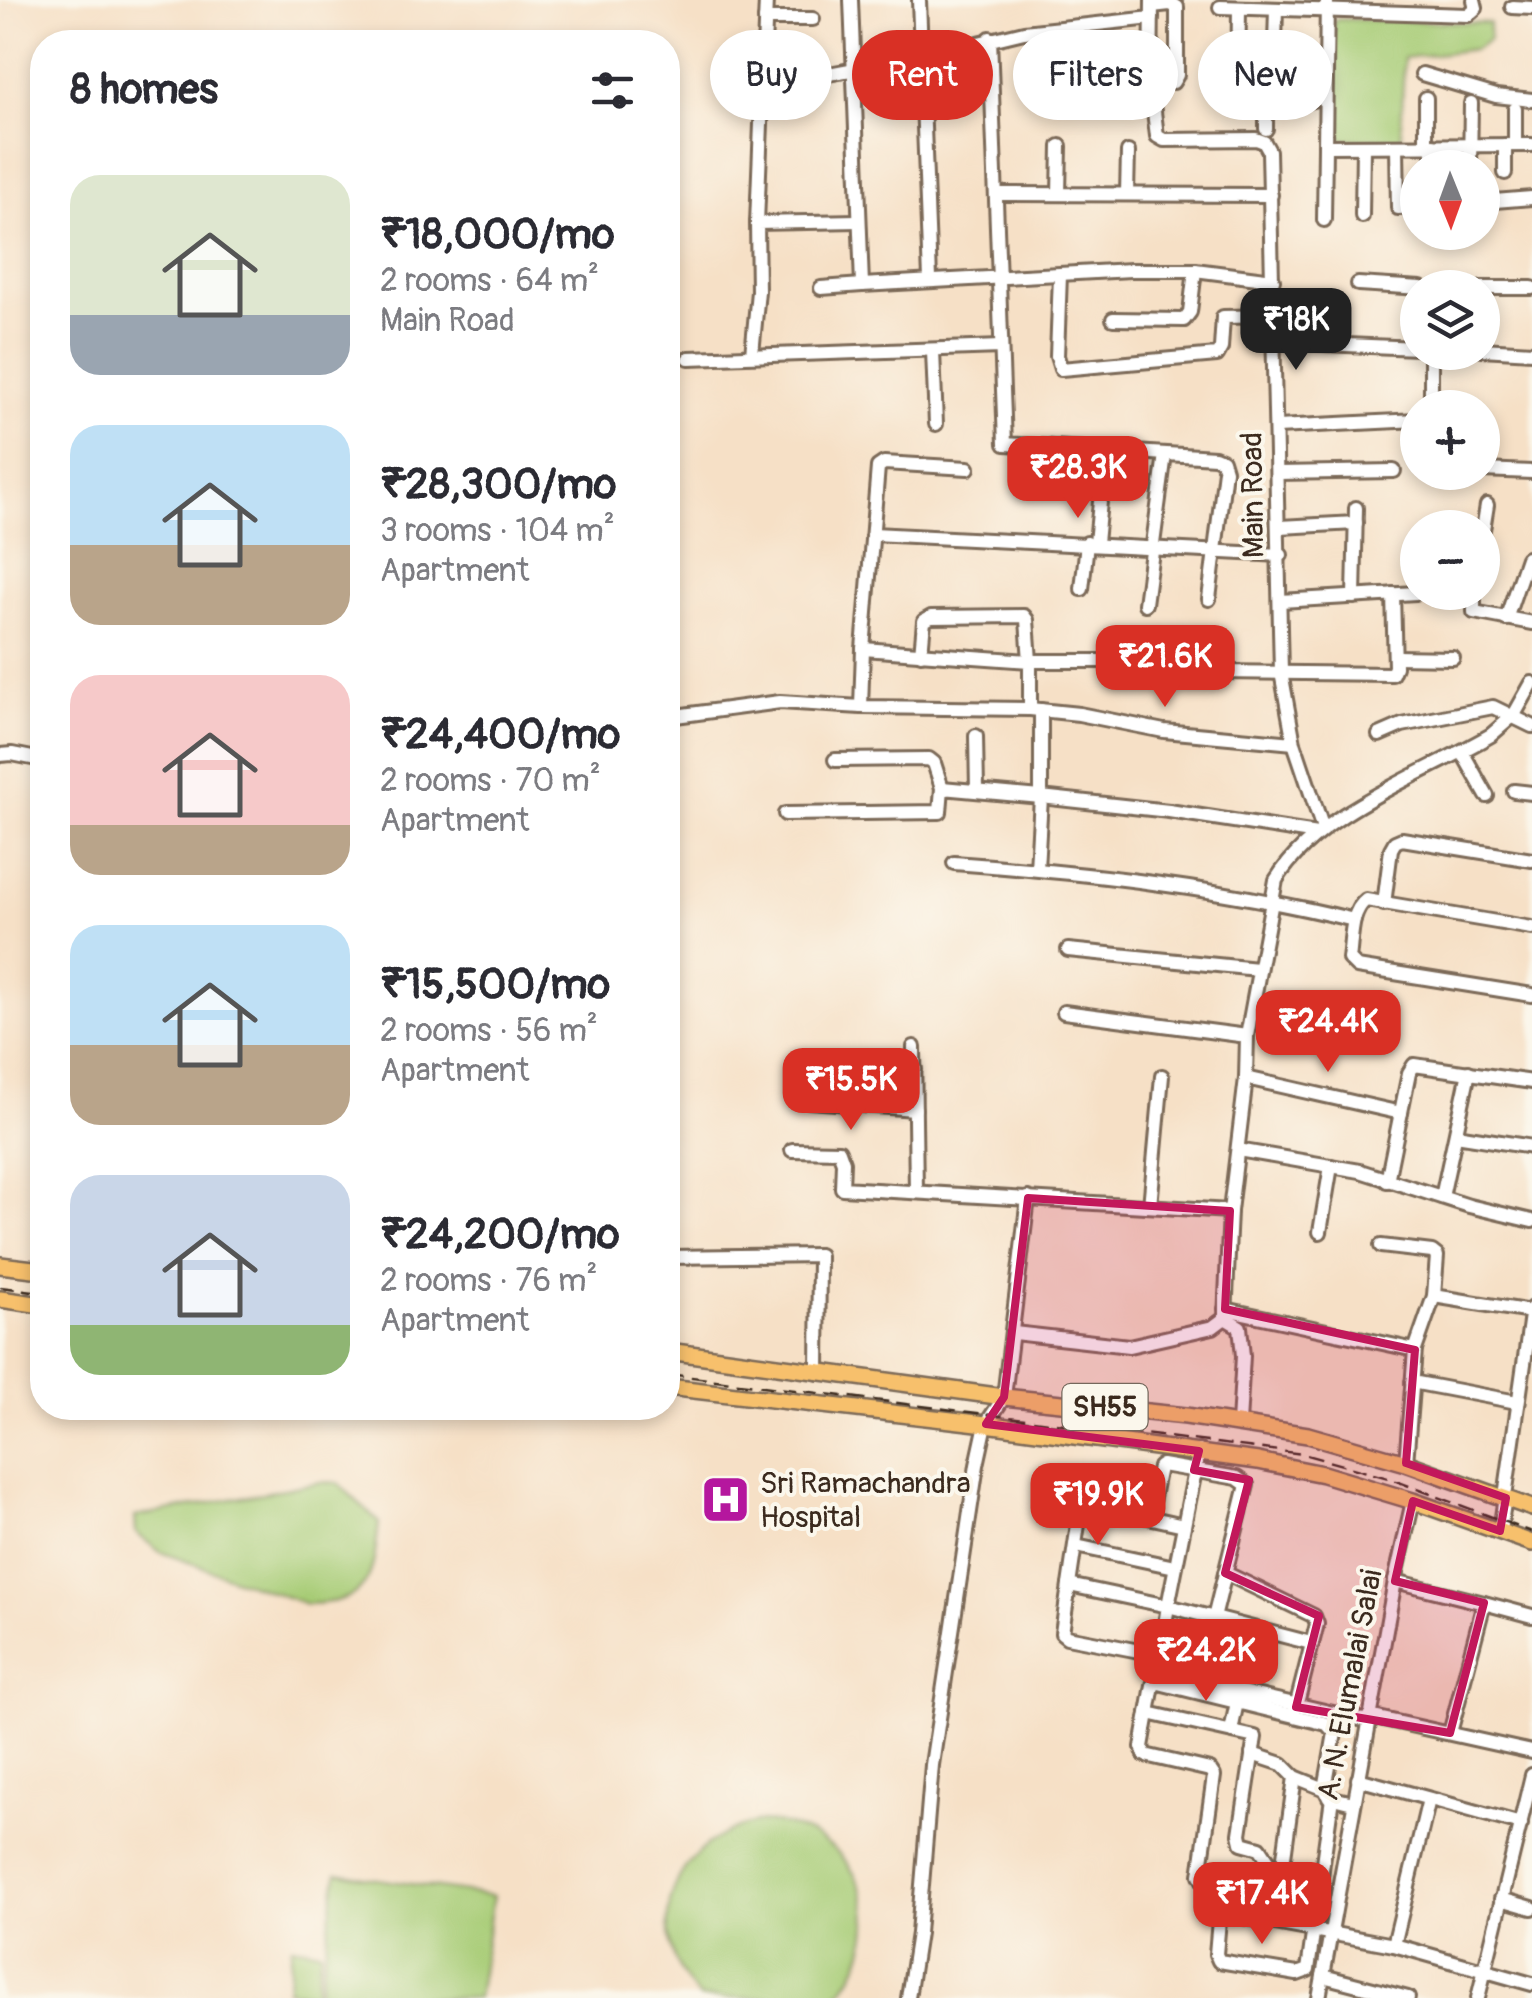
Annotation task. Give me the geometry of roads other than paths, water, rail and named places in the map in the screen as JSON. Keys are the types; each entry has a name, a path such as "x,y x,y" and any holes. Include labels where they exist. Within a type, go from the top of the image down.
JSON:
{"main road":[{"path":"0,1265 30,1269"},
{"path":"0,1300 30,1304"},
{"name":"SH55","path":"680,1354 1308,1435 1406,1463 1532,1508"},
{"name":"SH55","path":"680,1388 1199,1451 1323,1474 1532,1543"}],"street":[{"path":"766,0 766,30"},
{"path":"851,0 852,30"},
{"path":"919,0 920,30"},
{"path":"1220,8 1327,5 1468,15 1475,10 1474,0"},
{"path":"993,37 1170,4 1177,12 1177,30"},
{"path":"1326,30 1327,5"},
{"path":"1512,7 1532,8"},
{"path":"1239,8 1239,30"},
{"path":"1275,30 1276,9"},
{"path":"766,19 813,19"},
{"path":"1422,74 1496,96 1532,100"},
{"path":"1426,98 1430,150"},
{"path":"1470,150 1471,103"},
{"path":"993,105 1005,444 1215,457 1224,464 1209,598"},
{"path":"1505,173 1515,108"},
{"path":"752,354 758,291 762,120"},
{"path":"855,120 862,284"},
{"path":"923,120 930,280"},
{"name":"Main Road","path":"1155,120 1157,136 1164,140 1256,139 1264,142 1268,152 1281,672 1294,743 1320,832"},
{"path":"1266,120 1266,129"},
{"path":"1324,220 1325,120"},
{"path":"1324,146 1532,144"},
{"path":"1059,194 1060,146"},
{"path":"1362,216 1363,146"},
{"path":"1398,146 1400,208"},
{"path":"1127,194 1128,152"},
{"path":"997,194 1271,195"},
{"path":"1500,201 1532,198"},
{"path":"757,223 858,222"},
{"path":"1113,319 1184,320 1190,312 1195,270"},
{"path":"820,288 998,276 1195,270 1273,280"},
{"path":"1060,276 1057,364 1061,369 1217,355 1224,318 1274,316"},
{"path":"1358,284 1400,287"},
{"path":"1500,288 1532,288"},
{"path":"1274,342 1400,347"},
{"path":"689,358 1000,347"},
{"path":"933,350 936,424"},
{"path":"1500,351 1532,352"},
{"path":"1277,427 1400,421"},
{"path":"1082,589 1104,450"},
{"path":"1144,604 1165,454"},
{"path":"861,707 880,464 968,468"},
{"path":"1278,473 1394,471"},
{"path":"1500,471 1532,472"},
{"path":"1486,510 1487,505"},
{"path":"1280,527 1356,516 1354,596"},
{"path":"873,534 1280,555"},
{"path":"1506,619 1527,558"},
{"path":"1220,672 1389,675 1394,671 1395,656 1393,594"},
{"path":"1280,602 1400,594"},
{"path":"1474,610 1532,623"},
{"path":"922,654 927,618 1020,615 1028,620 1041,797 1036,869"},
{"path":"863,649 1030,661 1188,662 1193,657 1194,644"},
{"path":"1395,656 1453,658"},
{"path":"1014,1333 1128,1346 1213,1327 1225,1314 1230,1211 1246,1078 1247,1036 1276,880 1290,858 1320,832 1491,735 1514,715 1532,682"},
{"path":"680,715 780,702 1035,710 1093,716 1164,731 1294,743"},
{"path":"1379,735 1402,724 1492,706 1532,726"},
{"path":"976,736 976,790"},
{"path":"1462,752 1487,796"},
{"path":"0,755 30,758"},
{"path":"785,814 940,812 942,788 929,759 835,760"},
{"path":"942,788 1169,811 1320,832"},
{"path":"1514,791 1532,793"},
{"path":"1384,904 1391,849 1402,839 1532,860"},
{"path":"954,863 1036,869 1272,900 1354,920"},
{"path":"1532,928 1362,902 1354,920 1349,959 1357,967 1532,994"},
{"path":"1068,950 1257,969"},
{"path":"1064,1012 1247,1036"},
{"path":"914,1047 916,1192"},
{"path":"805,1059 915,1069"},
{"path":"1386,1181 1414,1066 1532,1082"},
{"path":"1442,1198 1469,1072"},
{"path":"1150,1206 1162,1076"},
{"path":"1246,1078 1400,1113"},
{"path":"809,1101 915,1109"},
{"path":"1456,1135 1532,1148"},
{"path":"792,1150 839,1150 843,1162 842,1188 1230,1211"},
{"path":"1238,1150 1331,1166 1532,1221"},
{"path":"1320,1232 1331,1166"},
{"path":"908,1998 918,1932 932,1765 976,1465 986,1424 1004,1397 1028,1198"},
{"path":"1381,1246 1436,1254 1434,1296 1415,1350 1406,1463"},
{"path":"680,1257 819,1255 818,1373"},
{"path":"1434,1296 1532,1310 1506,1468 1500,1531"},
{"path":"1225,1314 1415,1350"},
{"path":"1225,1314 1240,1327 1242,1342 1238,1423"},
{"path":"1412,1382 1517,1402"},
{"path":"1199,1451 1175,1566 1159,1673 1296,1706 1532,1752"},
{"path":"1150,1517 1162,1465 1238,1478 1247,1485 1214,1618"},
{"name":"A. N. Elumalai Salai","path":"1318,1998 1394,1581 1413,1501"},
{"path":"1160,1655 1062,1634 1080,1511 1085,1504 1184,1525"},
{"path":"1076,1546 1175,1566"},
{"path":"1225,1574 1308,1611 1316,1624 1296,1706"},
{"path":"1394,1581 1532,1616"},
{"path":"1069,1585 1311,1643"},
{"path":"1450,1734 1484,1603"},
{"path":"1155,1682 1330,1726 1335,1733 1310,1964 1303,1974 1224,1963 1216,1958 1222,1886 1205,1884 1200,1875 1214,1776 1210,1770 1145,1756 1142,1747 1148,1713 1155,1682"},
{"path":"1231,1731 1237,1702"},
{"path":"1148,1713 1255,1737 1240,1839 1264,1851 1268,1860 1258,1920"},
{"path":"1252,1754 1282,1764 1295,1776 1353,1804"},
{"path":"1478,1998 1532,1775"},
{"path":"1274,1922 1295,1776"},
{"path":"1358,1779 1521,1824"},
{"path":"1394,1946 1429,1799"},
{"path":"1501,1900 1532,1908"},
{"path":"1220,1913 1329,1931 1532,1984"},
{"path":"1323,1976 1408,1998"}],"railway":[{"path":"0,1287 30,1291"},
{"path":"680,1376 1303,1454 1388,1478 1532,1532"}],"place":[{"name":"Sri Ramachandra Hospital","path":"725,1500"}]}
